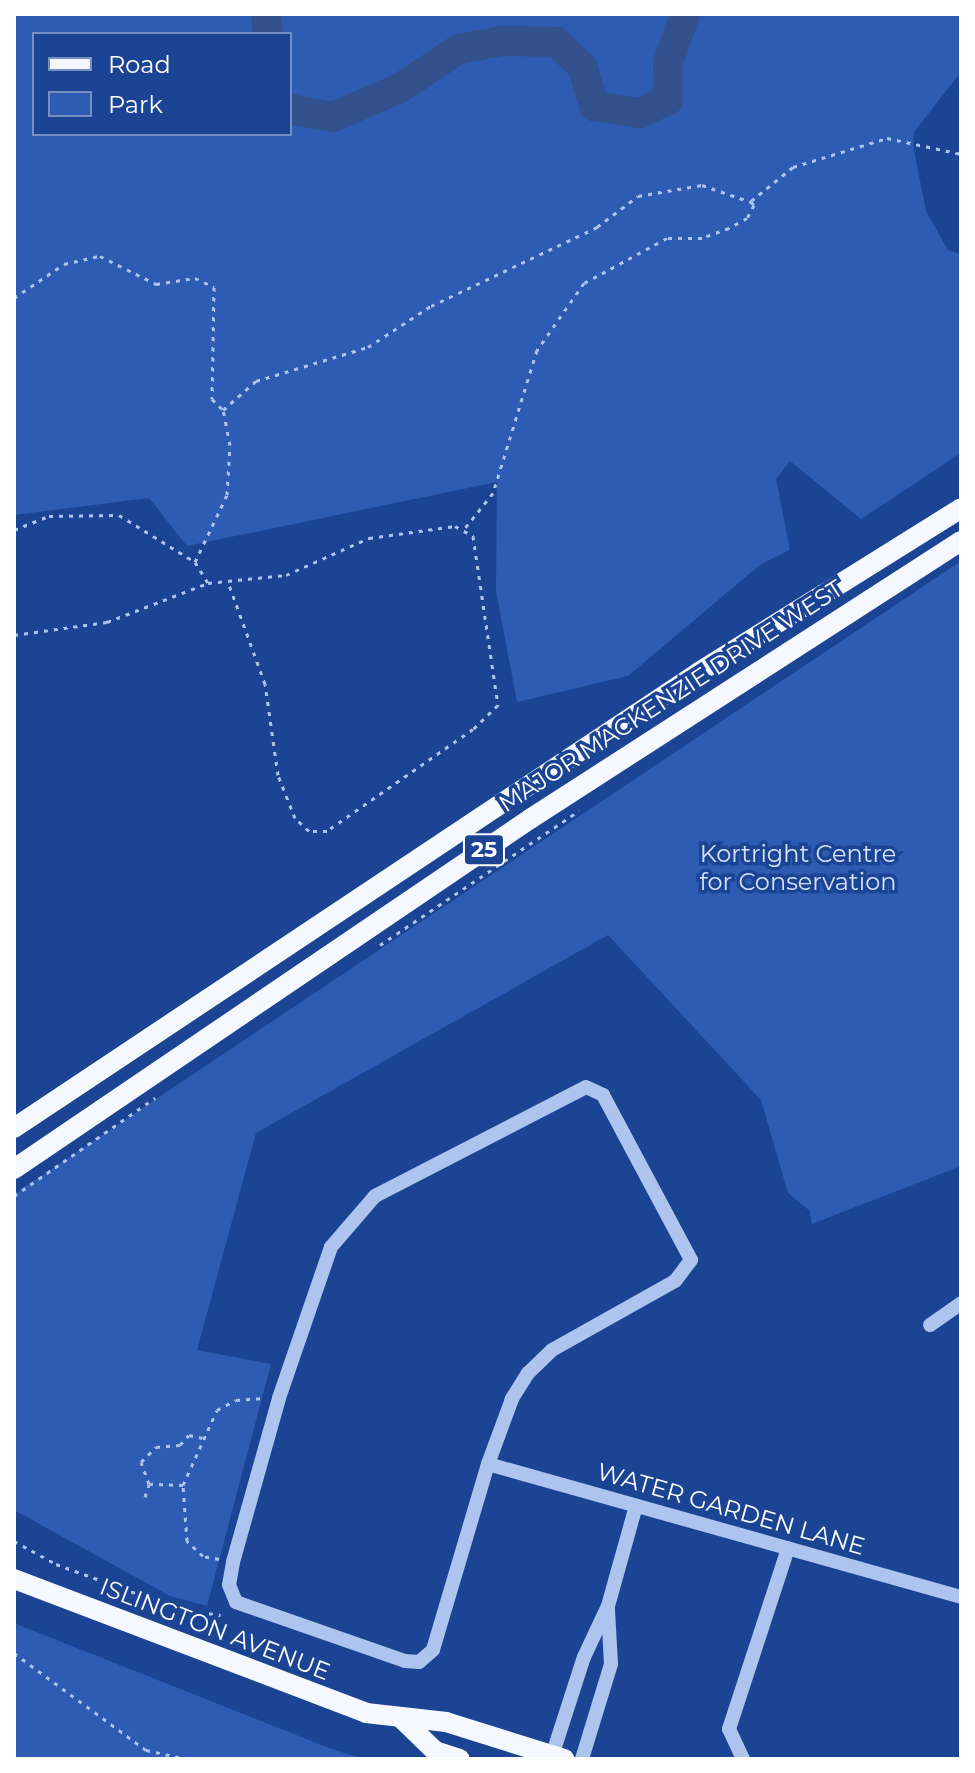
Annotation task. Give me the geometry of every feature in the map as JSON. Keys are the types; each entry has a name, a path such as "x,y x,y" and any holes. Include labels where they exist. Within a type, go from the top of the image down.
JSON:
{"main road":[{"name":"MAJOR MACKENZIE DRIVE WEST","path":"14,1128 699,672 961,508"},
{"name":"MAJOR MACKENZIE DRIVE WEST","path":"14,1169 530,819 961,541"},
{"name":"ISLINGTON AVENUE","path":"14,1579 366,1713 446,1722 556,1758"},
{"path":"401,1718 435,1751 460,1759"}],"street":[{"path":"586,1087 603,1095 691,1260 675,1281 552,1350 528,1373 512,1399 488,1464 433,1650 419,1662 405,1661 236,1602 229,1585 233,1562 279,1398 331,1247 375,1196 586,1087"},
{"path":"930,1325 961,1303"},
{"name":"WATER GARDEN LANE","path":"488,1464 961,1597"},
{"path":"556,1758 584,1657 608,1606 636,1506"},
{"path":"743,1759 729,1729 788,1548"},
{"path":"582,1759 611,1664 608,1606"}],"path":[{"path":"751,202 793,167 887,138 961,154"},
{"path":"14,635 107,622 208,583 286,575 369,538 465,528 493,493 537,350 584,283 667,238 702,238 729,228 747,218 754,205 702,185 638,196 597,227 431,306 368,347 256,381 223,410"},
{"path":"14,298 64,264 100,256 156,284 195,278 214,287 212,399 223,410 230,445 227,495 195,562"},
{"path":"14,530 49,516 119,515 195,562 208,583"},
{"path":"228,582 265,684 267,726 284,789 302,825 309,831 327,831 473,729 498,705 473,536 465,528"},
{"path":"367,954 588,805"},
{"path":"14,1196 158,1096"},
{"path":"219,1559 203,1556 187,1541 183,1485 213,1415 228,1403 279,1398"},
{"path":"145,1497 149,1484 140,1470 147,1453 180,1445 189,1435 204,1438"},
{"path":"149,1484 183,1485"},
{"path":"14,1541 56,1564 179,1609 221,1615"},
{"path":"14,1653 146,1750 187,1759"},
{"path":"143,1759 146,1750"}],"green space":[{"path":"14,14 961,14 961,72 914,132 913,145 926,211 948,250 961,254 961,453 861,519 790,461 776,479 790,550 761,564 628,676 517,702 496,591 497,482 187,546 149,498 14,515"},
{"name":"Kortright Centre for Conservation","path":"961,561 961,1166 812,1224 810,1211 788,1193 761,1100 608,935 256,1133 197,1350 271,1364 207,1606 170,1596 14,1510 14,1194"},
{"path":"14,1623 329,1748 363,1759 14,1759"}],"waterway":[{"path":"266,14 268,32"},
{"path":"292,109 333,117 400,88 459,49 501,41 556,42 582,66 594,106 640,113 668,100 668,63 685,14"}]}
